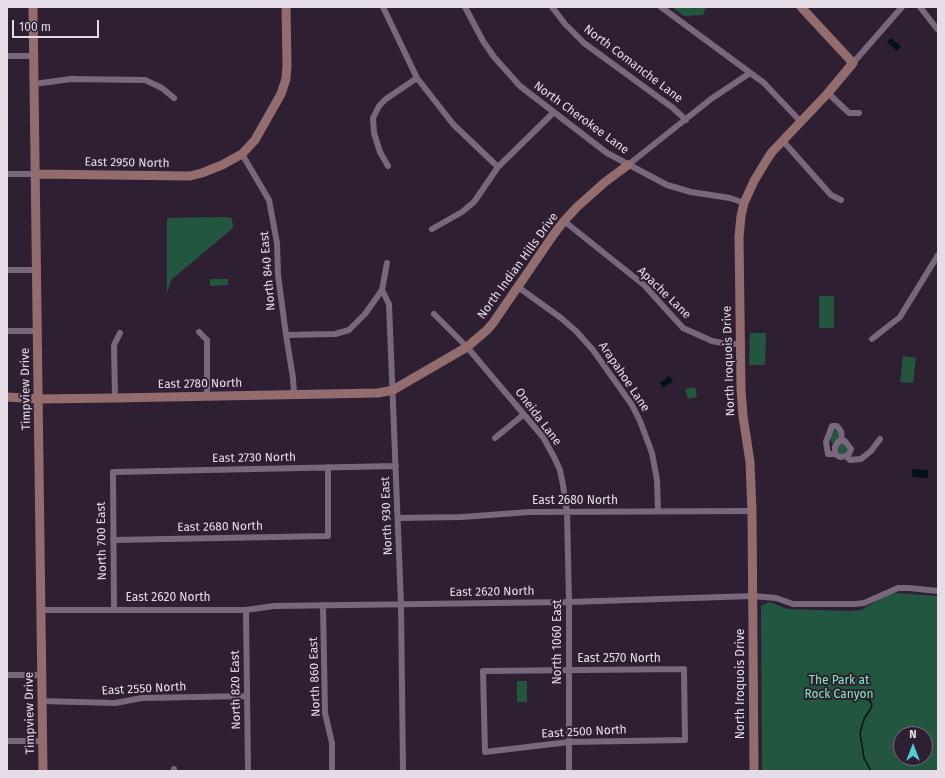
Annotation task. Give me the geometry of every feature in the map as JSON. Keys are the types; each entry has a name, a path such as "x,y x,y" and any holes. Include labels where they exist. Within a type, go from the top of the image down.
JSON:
{"street":[{"name":"Timpview Drive","path":"33,7 43,771"},
{"name":"East 2950 North","path":"7,174 190,176 222,166 242,154 255,140 280,94 286,79 287,65 286,7"},
{"path":"383,7 417,78 453,124 498,167"},
{"name":"North Cherokee Lane","path":"465,7 483,41 507,73 520,86 553,113 607,153 667,185 691,192 730,198 744,203"},
{"name":"North Comanche Lane","path":"552,7 565,24 584,43 673,108 686,120"},
{"path":"661,7 764,83 801,122"},
{"path":"801,7 853,63"},
{"name":"North Iroquois Drive","path":"754,771 754,596 752,512 750,462 740,389 739,237 741,216 744,203 754,181 766,161 828,93 902,7"},
{"path":"920,7 938,30"},
{"path":"7,56 34,56"},
{"name":"North Indian Hills Drive","path":"393,390 467,347 493,323 554,234 577,207 605,182 711,99 750,73"},
{"path":"388,166 380,152 374,133 373,118 379,106 386,99 417,78"},
{"path":"34,84 71,79 145,80 162,88 174,98"},
{"path":"828,93 848,113 859,113"},
{"path":"432,230 457,215 474,202 498,167 553,113"},
{"path":"783,141 831,195 841,200"},
{"name":"North 840 East","path":"242,154 269,200 277,243 278,275 294,394"},
{"name":"Apache Lane","path":"564,221 644,285 683,328 712,341 726,344 740,344"},
{"path":"872,339 900,317 938,255"},
{"name":"North 930 East","path":"386,263 382,290 389,304 393,390 401,604 403,771"},
{"path":"7,270 36,270"},
{"name":"Arapahoe Lane","path":"518,286 576,331 593,350 629,401 640,421 652,452 658,480 658,512"},
{"path":"286,335 336,334 349,330 364,314 382,290"},
{"name":"Oneida Lane","path":"434,314 467,347 543,437 554,457 563,484 567,512"},
{"path":"7,331 37,331"},
{"path":"199,332 207,340 207,396"},
{"path":"115,398 114,344 120,333"},
{"name":"East 2780 North","path":"7,397 38,399 115,398 378,393 393,390"},
{"path":"496,438 523,414"},
{"path":"846,456 849,454 851,449 848,444 842,440 841,431 836,426 832,426 826,442 828,454 846,456 850,460 861,459 871,451 880,439"},
{"path":"835,454 835,447 837,443 842,440"},
{"name":"East 2730 North","path":"113,472 396,466"},
{"name":"East 2680 North","path":"113,540 328,536 328,468"},
{"name":"North 700 East","path":"113,472 114,609"},
{"name":"East 2680 North","path":"398,518 462,517 530,512 752,512"},
{"name":"North 1060 East","path":"567,512 569,602 569,771"},
{"name":"East 2620 North","path":"41,610 246,610 274,606 569,602 754,596 776,598 793,604 855,604 864,603 898,588 938,591"},
{"name":"North 860 East","path":"323,606 325,713 332,744 332,771"},
{"name":"North 820 East","path":"246,610 248,771"},
{"name":"East 2570 North","path":"485,752 483,671 684,669 685,740"},
{"path":"7,675 42,675"},
{"name":"East 2550 North","path":"42,701 115,703 142,698 247,696"},
{"name":"East 2500 North","path":"485,752 569,742 685,740"},
{"path":"7,741 42,741"}],"green space":[{"path":"672,7 706,7 703,15 684,16"},
{"path":"167,218 232,218 233,228 171,280 167,293"},
{"path":"210,279 228,279 228,285 210,286"},
{"path":"819,296 834,296 834,328 819,328"},
{"path":"750,333 766,333 765,365 749,365"},
{"path":"903,356 916,358 913,383 900,382"},
{"path":"695,387 697,397 688,399 685,389"},
{"path":"835,429 837,430 840,439 835,445 832,443 830,438 832,431"},
{"path":"839,443 847,444 848,452 839,455 836,447"},
{"name":"The Park at Rock Canyon","path":"896,593 938,596 938,771 762,771 761,606 769,602 788,609 861,610 889,594"},
{"path":"517,681 527,681 527,702 517,702"}],"water":[{"path":"891,38 901,46 897,51 887,42"},
{"path":"669,376 673,381 663,388 660,383"},
{"path":"912,469 928,470 928,478 912,477"}],"waterway":[{"path":"853,692 870,701 872,704 864,719 860,733 864,758 871,771"}]}
